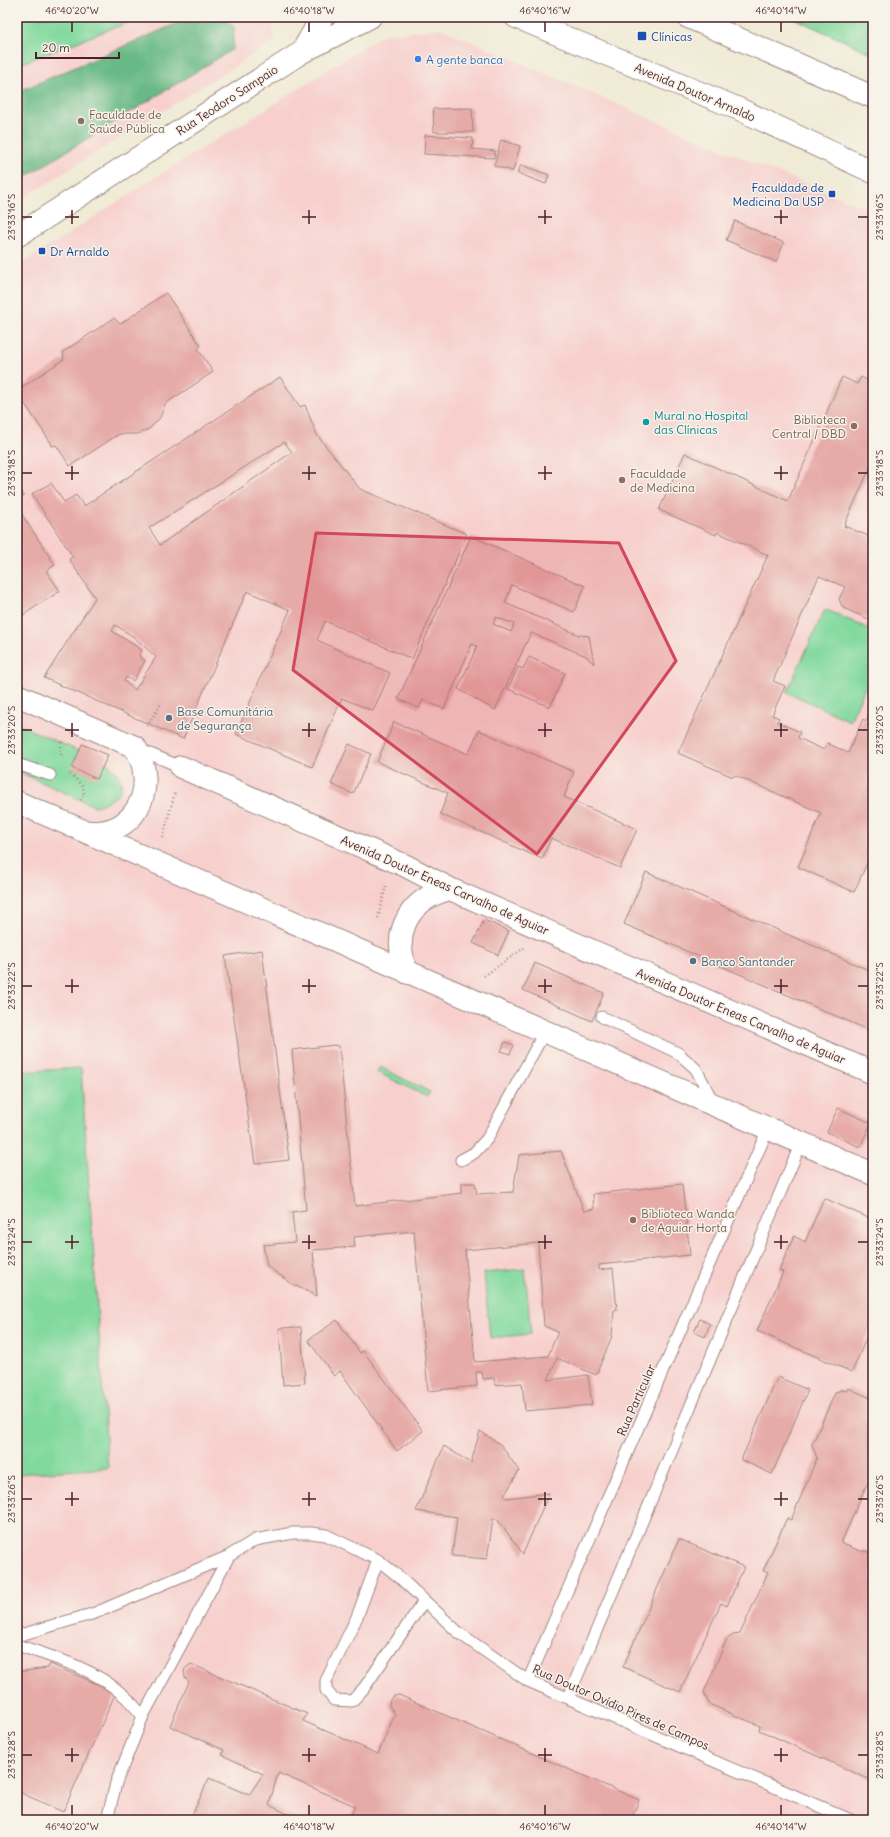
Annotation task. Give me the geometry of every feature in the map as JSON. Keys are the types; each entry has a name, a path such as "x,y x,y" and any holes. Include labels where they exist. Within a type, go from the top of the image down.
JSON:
{"street":[{"name":"Rua Teodoro Sampaio","path":"17,236 302,52 322,17"},
{"path":"302,52 370,17"},
{"name":"Avenida Doutor Arnaldo","path":"516,17 739,109 873,172"},
{"path":"688,17 873,98"},
{"name":"Avenida Doutor Eneas Carvalho de Aguiar","path":"17,695 135,747"},
{"path":"79,830 89,832 109,830 118,826 134,813 140,804 146,785 144,765 135,747"},
{"name":"Avenida Doutor Eneas Carvalho de Aguiar","path":"181,767 398,863 450,889 873,1073"},
{"path":"17,802 873,1174"},
{"path":"408,973 404,964 401,949 404,925 409,915 422,901 431,895 450,889"}],"lane":[{"name":"Avenida Doutor Eneas Carvalho de Aguiar","path":"135,747 181,767"},
{"path":"17,764 50,775"},
{"path":"602,1017 683,1056 696,1068 715,1106"},
{"path":"461,1160 474,1152 487,1139 545,1031"},
{"name":"Rua Particular","path":"528,1681 768,1128"},
{"path":"568,1698 802,1143"},
{"name":"Rua Doutor Ovídio Pires de Campos","path":"17,1636 95,1613 229,1556 255,1540 293,1533 326,1535 378,1560 459,1633 528,1681 851,1820"},
{"path":"107,1820 116,1783 143,1716 229,1556"},
{"path":"378,1560 357,1617 326,1681 326,1690 334,1700 352,1701 364,1688 424,1600"},
{"path":"17,1644 82,1669 104,1680 122,1694 143,1716"}],"path":[{"path":"858,17 873,23"},
{"path":"156,863 181,767"},
{"path":"459,994 548,932"}],"highlighted area":[{"path":"316,533 619,543 676,661 537,854 293,670"}],"shaded area":[{"name":"Faculdade de Saúde Pública","path":"17,17 272,17 275,41 17,202"},
{"path":"440,28 742,158 873,211 873,1820 17,1820 17,267 149,181 265,110 382,35"}],"green space":[{"path":"17,17 142,17 17,65"},
{"path":"192,17 224,17 234,27 233,49 17,182 17,92"},
{"path":"791,17 873,17 873,54"},
{"path":"825,609 873,631 873,670 850,721 787,692"},
{"path":"17,724 108,764 118,774 120,779 121,789 118,794 99,805 94,806 17,771"},
{"path":"380,1067 430,1092 427,1097 377,1072"},
{"path":"81,1068 108,1468 17,1474 17,1072"},
{"path":"525,1269 531,1334 490,1338 484,1273"}],"building":[{"path":"472,108 473,132 434,132 433,109"},
{"path":"425,135 473,138 472,149 495,151 494,158 424,154"},
{"path":"501,140 520,146 513,171 494,166"},
{"path":"521,165 549,175 546,184 517,173"},
{"path":"735,221 784,243 776,262 726,240"},
{"path":"166,293 201,346 198,349 213,372 165,404 160,418 149,429 138,434 119,434 70,466 56,445 52,446 17,392 18,390 64,359 63,352 114,318 120,324"},
{"path":"280,377 300,407 305,405 317,435 360,489 467,534 412,659 325,621 317,640 390,673 373,711 342,698 312,767 236,734 290,610 247,591 183,739 44,678 95,598 69,559 73,557 32,494 51,483 64,502 76,495 84,506","holes":["284,442 292,452 160,545 149,528","115,625 134,637 156,657 135,690 124,681 126,677 133,681 145,661 139,656 142,650 112,631"]},
{"path":"842,377 857,384 861,377 873,383 873,461 844,526 873,538 873,621 843,608 839,599 845,587 819,576 773,681 785,686 772,715 779,718 777,722 800,732 798,738 824,750 827,743 848,753 863,719 866,721 873,705 873,850 854,892 798,867 821,813 735,775 733,777 678,753 768,555 717,532 716,535 659,510 685,453 788,501"},
{"path":"17,485 24,496 17,500"},
{"path":"17,507 55,565 46,571 60,591 17,619"},
{"path":"471,536 585,586 574,612 512,585 505,603 579,635 589,636 594,664 586,656 531,633 495,710 458,689 477,646 472,644 444,709 423,700 419,708 398,699","holes":["496,617 514,624 511,632 493,624"]},
{"path":"529,657 565,673 550,707 508,689 518,667 523,669"},
{"path":"394,722 468,754 479,730 574,772 564,797 637,829 620,868 551,838 542,859 440,814 448,793 377,762"},
{"path":"82,744 108,755 97,779 72,768"},
{"path":"349,744 371,754 353,794 331,784"},
{"path":"646,872 873,972 873,1032 624,924"},
{"path":"484,920 509,931 498,955 473,943"},
{"path":"262,950 289,1160 255,1164 225,956"},
{"path":"535,963 604,993 592,1021 523,990"},
{"path":"505,1042 514,1045 510,1054 501,1051"},
{"path":"335,1045 339,1046 355,1206 462,1193 462,1183 475,1183 477,1194 513,1192 519,1155 561,1151 584,1211 594,1209 593,1194 682,1184 690,1255 599,1265 599,1270 613,1268 617,1310 614,1310 612,1336 596,1375 557,1358 548,1380 588,1375 592,1405 525,1411 522,1383 495,1385 494,1378 483,1379 482,1372 476,1372 477,1386 428,1391 414,1231 354,1237 355,1247 313,1250 317,1296 292,1284 267,1266 263,1245 295,1242 292,1212 306,1210 292,1050","holes":["538,1243 544,1326 558,1332 548,1356 475,1362 465,1250"]},
{"path":"838,1108 871,1123 860,1147 827,1132"},
{"path":"824,1198 873,1220 873,1322 852,1372 757,1331 783,1272 779,1270 794,1236 805,1242"},
{"path":"700,1319 710,1324 705,1337 694,1332"},
{"path":"337,1320 360,1353 363,1351 423,1431 397,1451 340,1371 334,1376 308,1340"},
{"path":"301,1327 305,1383 283,1385 279,1328"},
{"path":"778,1377 808,1390 772,1474 741,1460"},
{"path":"848,1388 873,1399 873,1470 841,1543 863,1552 864,1550 873,1554 873,1781 759,1730 760,1726 709,1704 704,1692 727,1639 733,1635 740,1634 768,1572 763,1571 787,1518 791,1520 817,1458 812,1445 835,1393 840,1390 847,1391"},
{"path":"480,1431 501,1445 519,1471 504,1496 506,1498 549,1493 523,1554 497,1519 493,1519 487,1559 452,1556 457,1517 416,1511 444,1446 471,1463"},
{"path":"679,1539 744,1567 727,1606 721,1603 680,1692 623,1667"},
{"path":"50,1664 116,1692 63,1812 17,1791 17,1672 48,1668"},
{"path":"191,1664 307,1714 303,1721 378,1754 395,1714 389,1706 390,1700 394,1696 399,1695 639,1800 631,1820 521,1820 514,1817 512,1820 349,1820 355,1806 278,1773 269,1805 300,1820 190,1820 209,1778 249,1795 263,1774 222,1755 224,1750 170,1726 189,1682 185,1677 184,1670"}],"place":[{"name":"Clínicas","path":"642,36"},
{"name":"A gente banca","path":"418,59"},
{"name":"Faculdade de Saúde Pública","path":"81,121"},
{"name":"Faculdade de Medicina Da USP","path":"832,194"},
{"name":"Dr Arnaldo","path":"42,251"},
{"name":"Mural no Hospital das Clínicas","path":"646,422"},
{"name":"Biblioteca Central / DBD","path":"854,426"},
{"name":"Faculdade de Medicina","path":"622,480"},
{"name":"Base Comunitária de Segurança","path":"169,718"},
{"name":"Banco Santander","path":"693,961"},
{"name":"Biblioteca Wanda de Aguiar Horta","path":"633,1220"}]}
